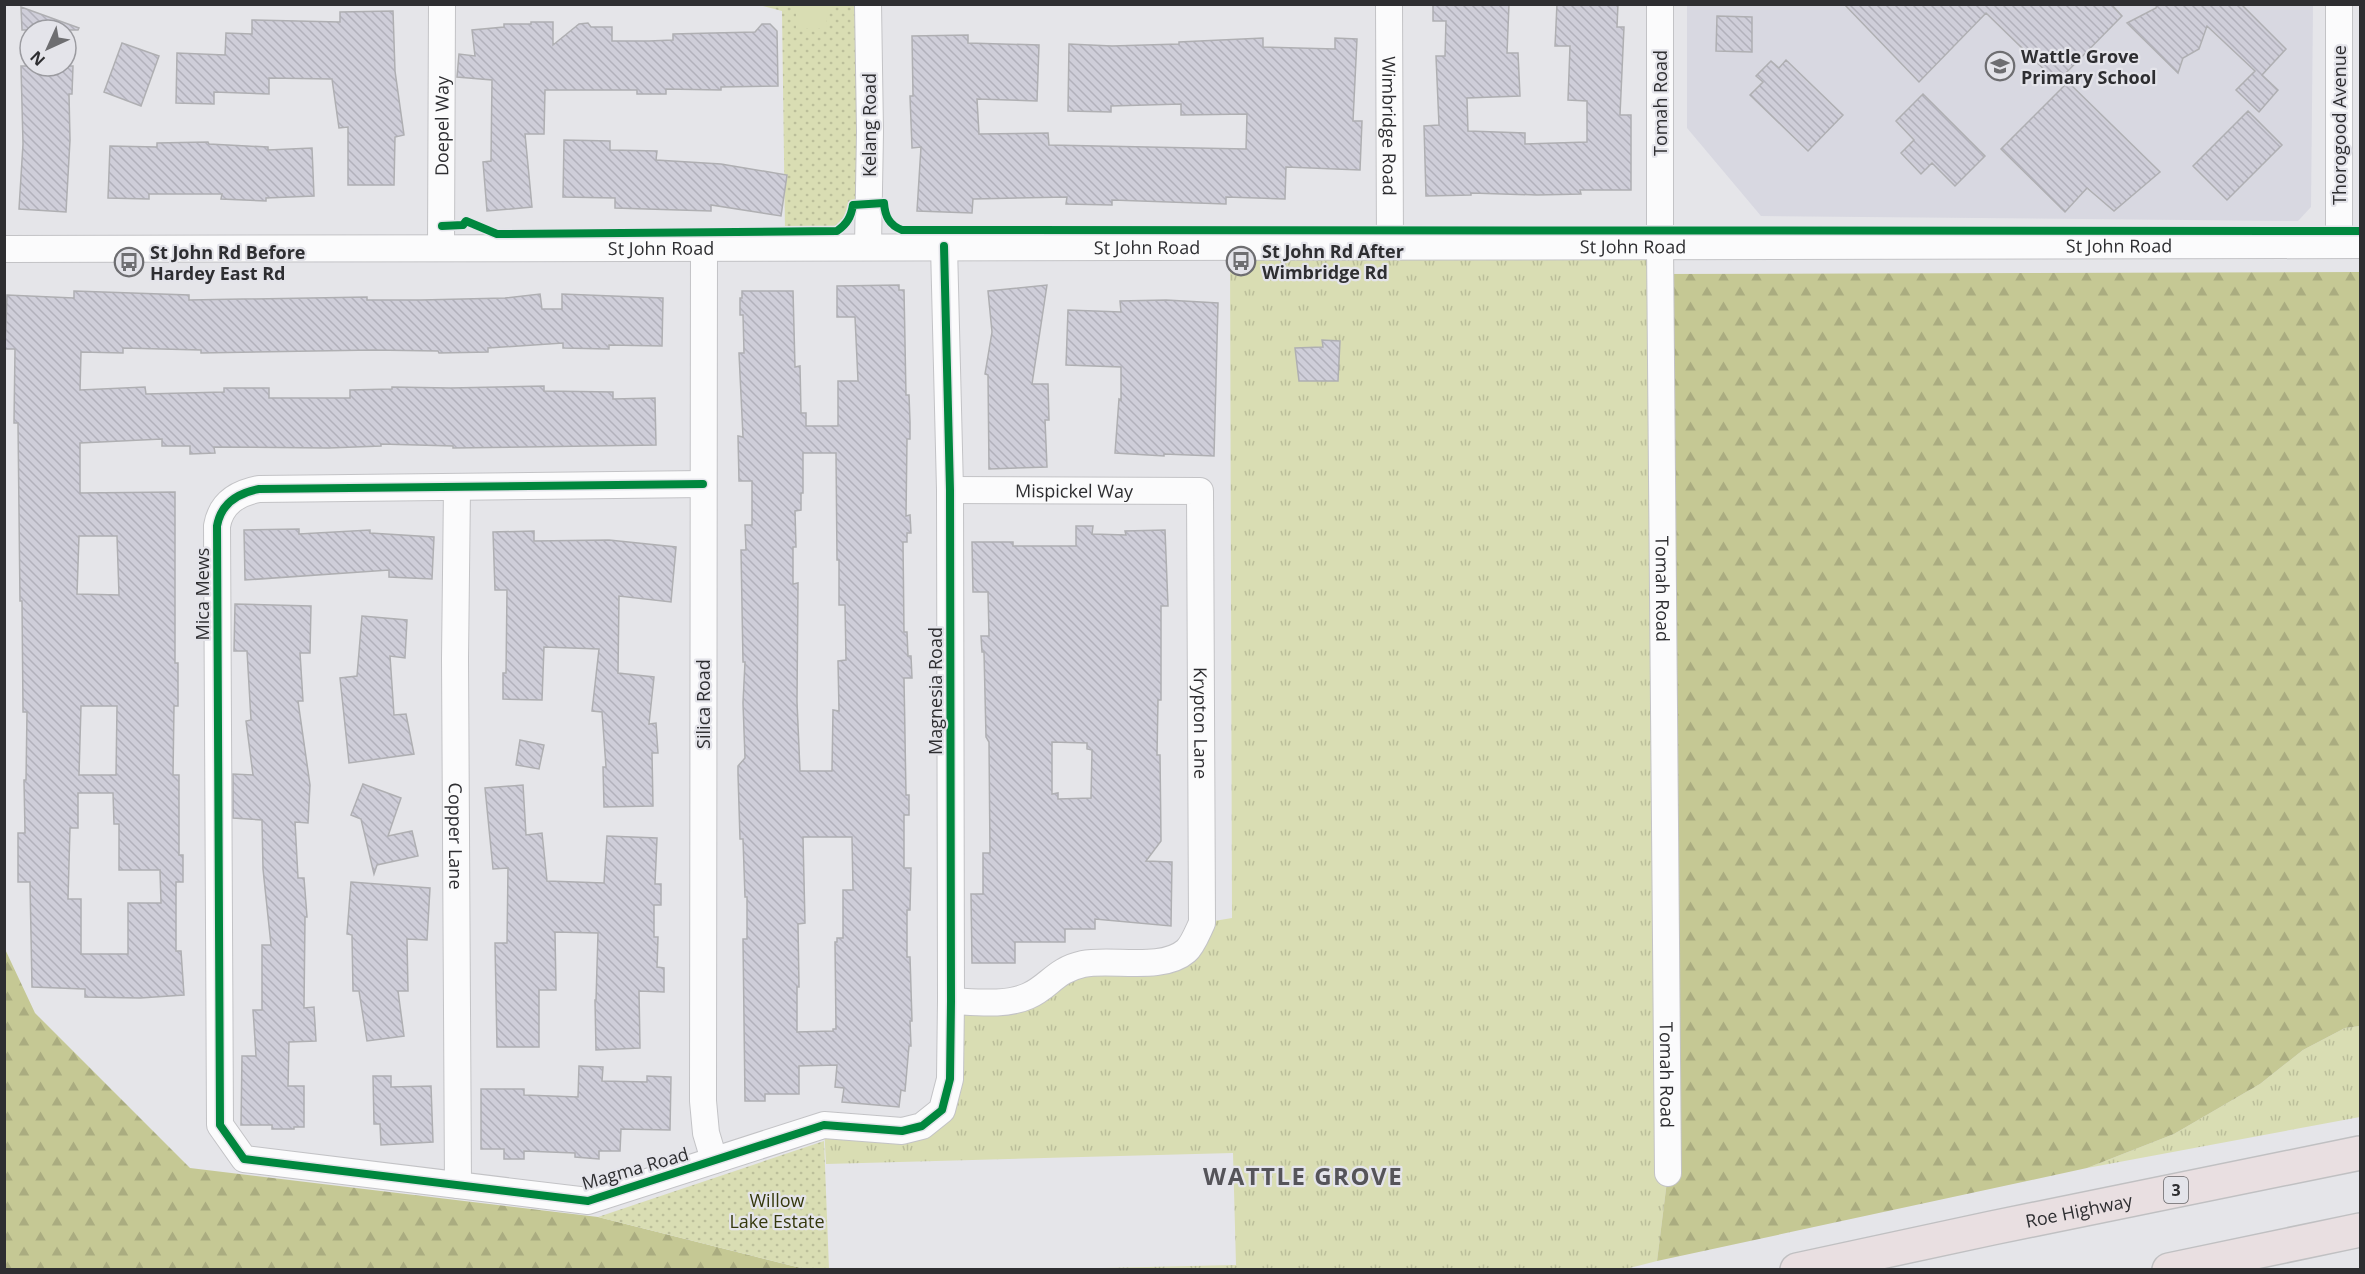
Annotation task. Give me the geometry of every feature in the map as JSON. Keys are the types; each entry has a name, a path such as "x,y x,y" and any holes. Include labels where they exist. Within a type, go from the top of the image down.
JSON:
{"highway":[{"name":"Roe Highway","path":"1797,1269 1992,1227 2361,1153"},
{"path":"2169,1269 2361,1230"}],"street":[{"name":"Doepel Way","path":"441,248 442,4"},
{"name":"Kelang Road","path":"868,4 870,132 868,246"},
{"name":"Wimbridge Road","path":"1389,4 1390,245"},
{"name":"Tomah Road","path":"1660,4 1668,1173"},
{"name":"Thorogood Avenue","path":"2339,4 2350,244"},
{"name":"St John Road","path":"4,249 2350,244"},
{"name":"Silica Road","path":"704,246 702,1101 706,1133 714,1160"},
{"name":"Magnesia Road","path":"922,1126 942,1110 950,1079 950,490 944,246"},
{"name":"Mica Mews","path":"244,1159 220,1125 219,518 225,506 245,492 260,489 703,484"},
{"name":"Copper Lane","path":"457,488 455,658 458,1185"},
{"name":"Mispickel Way","path":"950,490 1200,491"},
{"name":"Krypton Lane","path":"951,1001 1001,1002 1028,996 1059,972 1083,964 1140,963 1169,959 1186,951 1202,923 1200,491"},
{"name":"Magma Road","path":"244,1159 588,1201 824,1125 902,1131 922,1126"}],"shaded area":[{"name":"Wattle Grove Primary School","path":"1687,5 2313,5 2311,207 2298,221 1761,216 1687,128"}],"green space":[{"path":"759,5 869,5 868,202 853,205 849,216 836,229 817,232 785,231 782,11"},
{"path":"796,5 828,5 826,28 796,28"},
{"path":"1660,231 1668,1173 1657,1261 1622,1270 1056,1269 1236,1265 1233,1153 826,1164 824,1125 902,1131 942,1110 951,1001 1001,1002 1059,972 1169,959 1202,923 1232,918 1230,246"},
{"path":"2360,272 2360,1026 2345,1028 2303,1050 2260,1084 2174,1134 2087,1168 1657,1261 1668,1173 1660,274"},
{"path":"4,947 35,1013 190,1168 598,1217 805,1269 5,1269"},
{"path":"2360,1026 2360,1117 2087,1168 2174,1134 2260,1084 2303,1050 2345,1028"},
{"name":"Willow Lake Estate","path":"824,1141 829,1269 805,1269 598,1217"}],"building":[{"path":"1433,4 1509,4 1507,53 1518,53 1520,96 1467,98 1468,131 1525,133 1525,144 1587,142 1587,101 1568,100 1570,46 1555,46 1557,4 1618,4 1617,27 1624,27 1620,115 1631,115 1631,190 1580,190 1581,194 1471,193 1471,195 1426,196 1424,126 1439,125 1436,56 1445,56 1446,21 1433,21"},
{"path":"1844,4 2111,4 2122,16 2057,82 1986,13 1919,82"},
{"path":"2157,4 2241,4 2286,49 2262,75 2278,90 2259,112 2236,90 2255,71 2207,26 2199,49 2183,58 2178,73 2127,23 2156,8"},
{"path":"21,7 51,18 21,18"},
{"path":"393,11 395,71 404,135 395,137 394,185 348,185 348,127 339,128 332,79 269,78 269,94 214,92 214,104 176,103 177,53 225,55 226,33 252,34 252,20 340,22 340,12"},
{"path":"1717,16 1752,17 1752,52 1716,51"},
{"path":"531,22 553,22 553,45 579,24 588,23 591,27 612,27 612,41 673,40 673,34 755,32 762,24 770,24 777,31 778,86 721,87 721,90 666,89 666,94 637,94 637,90 545,90 544,134 525,134 532,207 487,211 483,162 491,161 492,80 457,77 459,54 475,56 472,30 504,27 504,24 531,24"},
{"path":"968,35 968,43 1039,45 1037,101 977,99 979,134 1048,133 1049,145 1246,149 1247,114 1181,115 1181,104 1111,106 1111,112 1068,111 1069,44 1112,46 1179,44 1179,42 1263,38 1263,47 1335,49 1335,38 1357,39 1353,121 1362,121 1360,170 1286,167 1285,199 1226,197 1226,204 1112,200 1112,205 1066,204 1067,197 973,199 972,213 917,211 921,147 912,148 910,96 913,96 912,36"},
{"path":"122,43 159,56 141,106 104,92"},
{"path":"1786,60 1843,115 1808,151 1750,95 1763,82 1756,76 1771,61 1779,68"},
{"path":"21,78 73,78 72,94 69,94 70,140 66,212 19,209 23,144"},
{"path":"2068,82 2160,172 2114,211 2087,188 2065,212 2001,149"},
{"path":"1923,94 1985,156 1955,186 1932,163 1921,174 1901,153 1914,140 1896,121"},
{"path":"2248,111 2282,145 2227,200 2193,166"},
{"path":"564,140 610,141 610,150 657,151 656,160 721,164 787,175 781,216 711,205 711,211 615,208 615,198 563,197"},
{"path":"208,142 209,144 268,147 268,150 312,148 314,196 266,198 266,201 221,199 222,194 149,194 149,199 108,198 110,146 157,147 157,143"},
{"path":"899,285 899,290 904,290 906,395 909,395 910,422 910,439 907,439 906,516 910,515 911,533 907,533 907,542 903,542 904,632 907,632 912,678 904,678 906,795 909,795 909,815 904,815 904,868 911,868 910,910 907,910 907,957 910,957 912,1021 910,1021 911,1046 909,1046 905,1091 901,1090 899,1107 842,1102 844,1088 835,1087 837,1065 799,1066 799,1094 765,1094 765,1101 745,1101 743,939 747,939 747,897 745,897 743,839 740,839 738,766 745,758 743,703 745,662 743,662 741,550 746,550 745,525 752,525 752,481 739,481 738,436 743,437 739,353 744,353 740,298 742,298 742,291 793,291 795,367 800,366 801,413 806,413 806,426 838,426 838,381 858,381 855,317 837,317 837,286","holes":["803,453 836,453 839,605 845,605 846,660 838,661 839,711 833,710 832,771 800,771 797,702 798,583 793,584 793,547 796,547 795,511 801,510 801,493 803,493","803,837 852,837 853,890 843,890 843,938 837,938 835,942 836,1029 833,1031 797,1032 798,924 805,923"]},
{"path":"1047,285 1032,384 1048,384 1049,420 1045,420 1047,467 989,469 988,375 985,374 992,332 988,291"},
{"path":"74,291 189,295 189,300 367,297 367,300 421,300 505,298 540,294 542,309 562,309 562,294 663,298 662,346 609,345 609,349 563,348 563,343 488,348 488,352 439,353 438,351 373,350 201,353 201,350 123,348 123,353 81,352 80,390 145,387 146,394 224,392 224,388 269,388 269,398 350,398 350,390 392,389 392,387 544,386 544,391 613,392 613,399 655,398 656,445 453,448 453,446 381,444 381,446 328,448 214,447 215,453 190,454 190,446 162,446 162,439 80,443 80,493 175,492 175,663 178,663 178,706 174,706 173,775 179,775 179,855 183,855 183,882 176,882 176,951 181,951 184,995 140,998 85,997 85,989 32,987 30,882 18,882 18,833 25,833 24,780 26,780 27,712 23,712 18,423 14,423 15,349 5,349 7,295 74,298","holes":["79,536 117,536 119,595 77,594","81,706 117,706 116,775 79,775","78,793 113,793 114,824 119,824 119,870 160,870 161,903 128,903 128,954 81,954 81,899 68,899 70,828 78,828"]},
{"path":"1166,300 1218,303 1214,456 1115,453 1119,399 1121,400 1121,367 1066,365 1068,310 1121,312 1120,301"},
{"path":"1322,340 1340,341 1338,381 1299,381 1295,348 1323,347"},
{"path":"1076,526 1093,526 1092,534 1126,535 1125,531 1165,530 1168,606 1161,606 1161,700 1158,700 1157,755 1160,755 1161,841 1146,861 1172,862 1171,926 1095,919 1095,929 1065,929 1065,942 1015,942 1015,963 972,963 971,894 983,894 983,853 990,853 989,742 986,737 984,652 982,652 981,636 989,636 988,592 973,592 972,542 1013,542 1013,546 1076,546","holes":["1052,742 1087,743 1087,749 1092,750 1091,798 1058,799 1058,793 1052,794"]},
{"path":"299,529 299,534 370,530 370,533 434,537 432,579 389,577 389,570 245,580 244,530"},
{"path":"534,531 534,541 609,540 676,547 671,602 619,596 618,673 654,677 649,724 656,723 658,753 652,753 653,806 604,807 603,767 606,767 602,712 592,711 599,649 544,647 542,700 503,699 503,673 506,673 507,590 495,590 493,532"},
{"path":"235,604 311,606 310,653 300,653 303,701 298,701 310,785 308,823 295,822 298,878 304,878 307,917 305,917 304,1008 314,1007 316,1041 289,1042 288,1086 304,1086 304,1127 294,1127 294,1129 272,1129 272,1125 241,1125 242,1056 256,1056 253,1010 262,1010 262,945 271,945 263,869 262,820 233,818 233,774 253,775 246,721 251,720 247,651 234,651"},
{"path":"362,616 407,620 405,658 390,656 394,715 406,714 414,754 349,763 340,678 357,676"},
{"path":"520,740 544,745 539,769 516,765"},
{"path":"363,784 401,798 388,836 412,831 418,856 377,865 374,874 361,819 351,815"},
{"path":"523,785 526,835 542,833 547,881 604,883 607,836 657,838 655,884 661,884 661,905 654,905 654,937 658,937 657,967 664,968 664,992 639,991 640,1048 596,1050 595,1000 598,933 555,932 556,990 539,990 539,1047 497,1047 495,943 507,943 508,868 493,869 485,788"},
{"path":"351,882 430,888 427,940 407,939 408,991 398,991 404,1036 367,1041 359,991 353,991 352,935 347,934"},
{"path":"579,1066 603,1067 602,1081 647,1082 647,1076 671,1077 670,1130 621,1129 620,1151 599,1151 599,1159 575,1157 575,1153 524,1151 524,1159 504,1159 504,1149 481,1149 481,1089 524,1089 524,1095 578,1097"},
{"path":"373,1076 391,1076 391,1087 431,1086 433,1142 381,1145 380,1124 374,1124"}],"cycle path":[{"path":"442,226 463,225 466,221 497,234 837,231 848,220 853,205 884,203 888,220 902,230 2360,231"},
{"path":"703,484 259,489 238,496 222,511 217,526 220,1125 244,1159 588,1201 824,1125 902,1131 922,1126 942,1110 950,1079 951,1001 950,490 944,246"}],"place":[{"name":"Wattle Grove Primary School","path":"2000,66"},
{"name":"St John Rd After Wimbridge Rd","path":"1241,261"},
{"name":"St John Rd Before Hardey East Rd","path":"129,262"}],"district":[{"name":"WATTLE GROVE","path":"1303,1175"}]}
